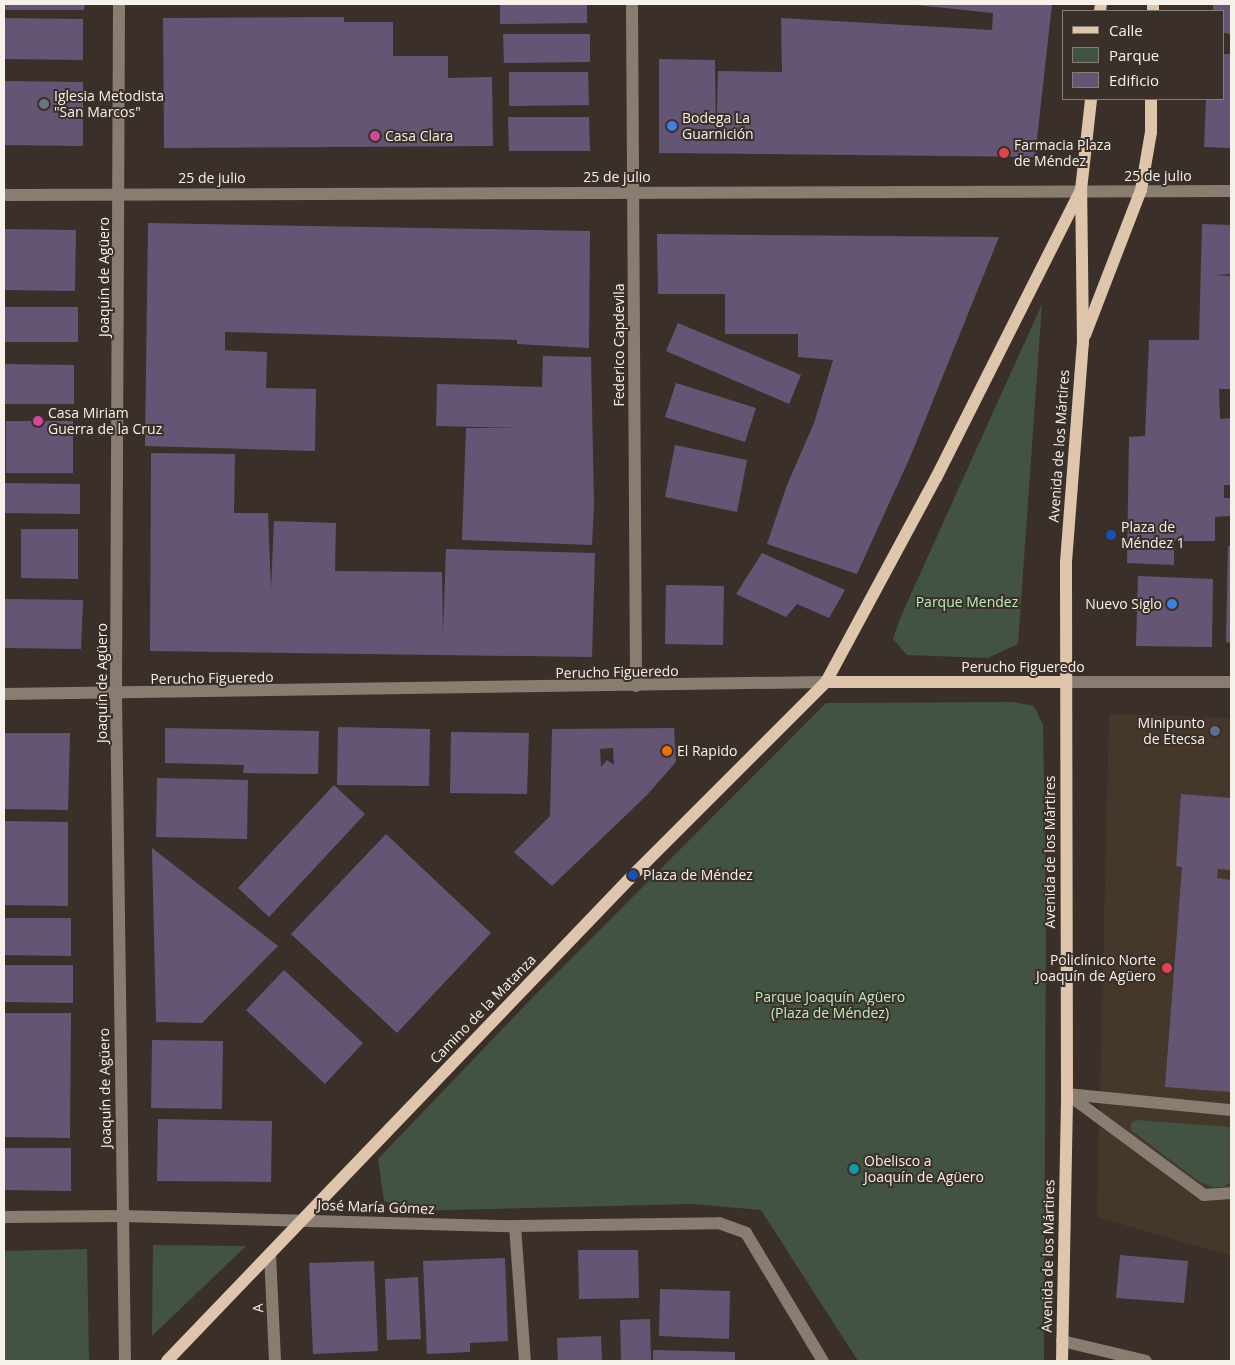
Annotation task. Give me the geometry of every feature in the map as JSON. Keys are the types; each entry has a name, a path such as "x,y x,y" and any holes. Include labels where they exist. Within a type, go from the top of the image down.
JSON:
{"main road":[{"name":"Avenida de los Mártires","path":"1062,1361 1067,1094 1066,562 1082,343 1081,190 1091,100"},
{"name":"Avenida de los Mártires","path":"1082,343 1141,190 1151,132 1151,100"},
{"name":"Avenida de los Mártires","path":"826,682 936,478 1081,190"},
{"name":"Perucho Figueredo","path":"826,682 1066,682"},
{"name":"Camino de la Matanza","path":"167,1361 620,889 826,682"}],"street":[{"name":"Joaquín de Agüero","path":"119,4 120,194 116,694 125,1361"},
{"name":"Federico Capdevila","path":"632,4 636,686"},
{"name":"25 de julio","path":"4,195 1231,191"},
{"name":"Perucho Figueredo","path":"4,694 116,694 826,682"},
{"name":"Perucho Figueredo","path":"1066,682 1231,682"},
{"path":"1067,1094 1231,1110"},
{"path":"1067,1094 1204,1195 1231,1193"},
{"name":"José María Gómez","path":"4,1217 122,1216 515,1226 719,1223 746,1233 823,1361"},
{"path":"515,1226 525,1361"},
{"name":"A","path":"270,1254 275,1361"},
{"path":"1062,1341 1146,1361"}],"shaded area":[{"name":"Policlínico Norte Joaquín de Agüero","path":"1109,714 1231,718 1231,1256 1097,1217"}],"green space":[{"name":"Parque Mendez","path":"1042,304 1018,644 988,658 907,655 893,639 901,616"},
{"name":"Parque Joaquín Agüero (Plaza de Méndez)","path":"1013,702 1034,706 1043,725 1046,903 1044,1361 858,1361 761,1210 692,1204 409,1211 384,1201 378,1159 533,997 826,703"},
{"path":"1136,1120 1231,1127 1231,1182 1223,1187 1213,1187 1198,1181 1131,1130 1131,1123"},
{"path":"153,1245 246,1246 152,1336"},
{"path":"87,1249 89,1361 4,1361 4,1251"}],"building":[{"path":"4,4 85,4 84,10 4,10"},
{"path":"500,4 587,4 587,23 500,24"},
{"path":"907,4 1052,4 1035,157 659,153 659,59 715,60 716,141 718,71 782,72 781,18 992,30 993,13"},
{"path":"1213,4 1231,4 1231,34 1225,33 1225,10 1213,10"},
{"path":"344,17 344,22 393,22 393,56 448,56 448,78 492,77 493,146 164,148 163,18"},
{"path":"4,18 83,19 83,60 4,59"},
{"path":"503,34 590,34 590,62 504,63"},
{"path":"1225,54 1231,54 1231,148 1204,147 1206,100 1225,100"},
{"path":"509,72 588,72 589,105 509,106"},
{"path":"4,81 83,82 83,146 4,145"},
{"path":"508,117 589,117 590,151 509,151"},
{"path":"148,223 590,231 589,348 517,344 517,340 225,332 225,350 218,350 267,352 266,388 316,389 315,451 145,446"},
{"path":"1202,224 1231,225 1231,274 1214,275 1231,276 1231,389 1219,389 1220,419 1231,418 1231,485 1224,485 1224,498 1231,498 1231,516 1215,517 1215,541 1174,541 1174,565 1127,563 1129,437 1145,436 1149,340 1199,340"},
{"path":"4,229 76,230 75,291 4,290"},
{"path":"657,234 999,237 911,455 857,574 767,544 787,485 814,423 833,360 798,357 798,334 725,334 725,294 658,294"},
{"path":"4,307 78,307 78,342 4,342"},
{"path":"678,323 801,375 789,404 666,351"},
{"path":"543,356 591,357 594,504 592,545 462,540 466,428 518,428 436,426 437,384 542,387"},
{"path":"4,364 74,365 74,404 4,404"},
{"path":"676,383 756,408 745,442 665,417"},
{"path":"6,421 73,421 73,473 6,473"},
{"path":"675,445 747,460 737,512 665,497"},
{"path":"151,453 235,454 234,513 268,513 271,589 274,521 336,523 335,571 442,572 443,634 446,549 595,553 592,657 150,651"},
{"path":"4,483 80,484 80,514 4,513"},
{"path":"21,529 78,529 78,579 21,578"},
{"path":"1228,546 1231,546 1231,643 1226,642"},
{"path":"762,553 845,590 829,618 797,604 786,617 736,594"},
{"path":"1138,576 1213,579 1212,647 1136,646"},
{"path":"666,585 724,586 723,645 665,644"},
{"path":"4,599 83,600 81,649 4,648"},
{"path":"338,727 430,729 429,786 337,785"},
{"path":"165,728 319,731 318,774 243,773 244,765 165,763"},
{"path":"674,728 676,762 646,796 552,886 514,852 550,816 552,729","holes":["613,748 614,765 607,760 601,767 600,749"]},
{"path":"451,732 529,733 527,794 450,793"},
{"path":"4,733 70,733 68,810 4,809"},
{"path":"157,778 248,780 247,839 156,837"},
{"path":"334,785 365,814 269,917 238,888"},
{"path":"1181,794 1231,798 1231,870 1218,869 1217,878 1231,880 1231,1092 1165,1087 1182,867 1176,866"},
{"path":"4,821 68,822 68,906 4,905"},
{"path":"386,834 491,933 397,1033 291,934"},
{"path":"152,848 278,946 202,1023 156,1022"},
{"path":"4,918 71,918 71,956 4,955"},
{"path":"4,965 73,965 73,1003 4,1002"},
{"path":"284,970 363,1043 325,1084 246,1010"},
{"path":"4,1013 71,1013 70,1138 4,1137"},
{"path":"152,1040 223,1041 222,1109 151,1108"},
{"path":"158,1119 272,1121 271,1182 157,1181"},
{"path":"4,1148 71,1148 71,1191 4,1190"},
{"path":"578,1250 638,1250 639,1298 579,1299"},
{"path":"1120,1255 1188,1261 1184,1303 1116,1298"},
{"path":"505,1258 508,1341 470,1343 470,1352 427,1354 423,1261"},
{"path":"374,1261 378,1351 313,1354 309,1263"},
{"path":"418,1277 421,1339 387,1340 385,1279"},
{"path":"660,1289 730,1291 729,1339 659,1336"},
{"path":"650,1319 651,1361 621,1361 620,1320"},
{"path":"601,1336 602,1361 558,1361 557,1338"},
{"path":"653,1350 735,1352 735,1361 653,1361"}],"place":[{"name":"Iglesia Metodista \"San Marcos\"","path":"44,104"},
{"name":"Bodega La Guarnición","path":"672,126"},
{"name":"Casa Clara","path":"375,136"},
{"name":"Farmacia Plaza de Méndez","path":"1004,153"},
{"name":"Casa Miriam Guerra de la Cruz","path":"38,421"},
{"name":"Plaza de Méndez 1","path":"1111,535"},
{"name":"Nuevo Siglo","path":"1172,604"},
{"name":"Minipunto de Etecsa","path":"1215,731"},
{"name":"El Rapido","path":"667,751"},
{"name":"Plaza de Méndez","path":"633,875"},
{"name":"Policlínico Norte Joaquín de Agüero","path":"1167,968"},
{"name":"Obelisco a Joaquín de Agüero","path":"854,1169"}]}
